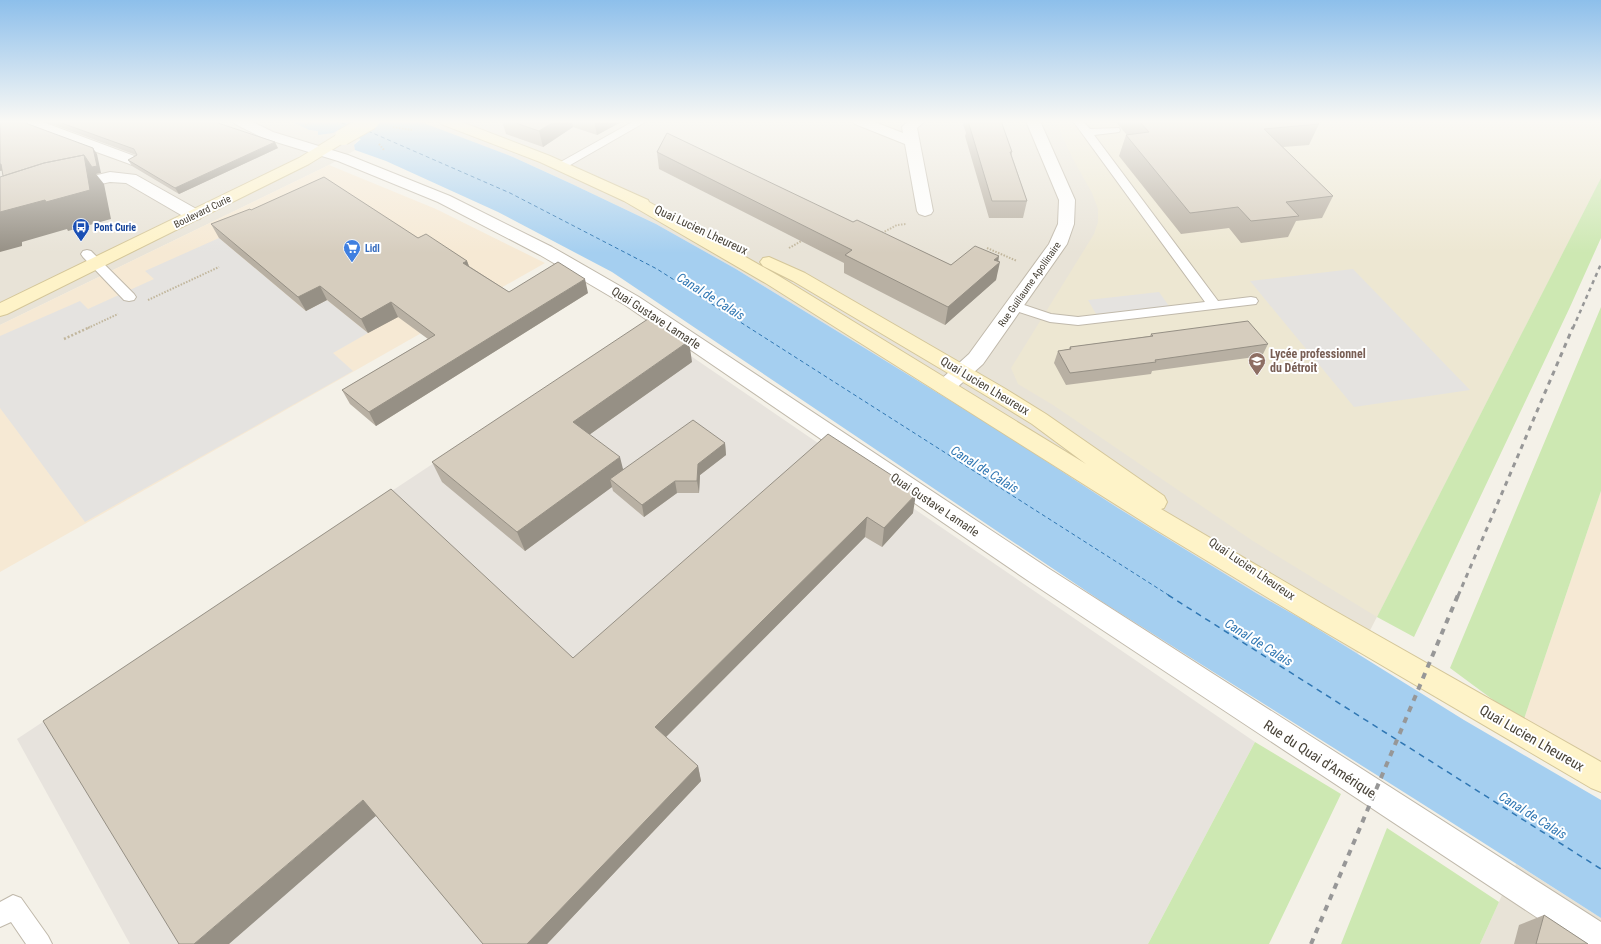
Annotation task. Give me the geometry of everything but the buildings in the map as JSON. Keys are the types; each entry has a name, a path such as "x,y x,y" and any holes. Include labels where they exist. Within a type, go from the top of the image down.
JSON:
{"street":[{"name":"Boulevard Curie","path":"0,296 92,258 188,212 295,165"},
{"name":"Quai Gustave Lamarle","path":"358,165 405,182 444,199 517,236 603,283 632,301 1039,576"},
{"path":"916,165 925,211"},
{"name":"Rue Guillaume Apollinaire","path":"945,387 976,359 1015,306 1062,235 1066,224 1067,200 1052,165"},
{"name":"Quai Lucien Lheureux","path":"560,166 768,261 806,281 962,373 1039,419 1212,543 1318,614"},
{"path":"58,189 98,178 118,176 126,177 134,180 188,212"},
{"name":"Quai Lucien Lheureux","path":"629,197 773,280 1161,521 1601,778"},
{"name":"Boulevard Curie","path":"0,310 92,258"},
{"name":"Rue du Quai d'Amérique","path":"1039,576 1601,941"}],"lane":[{"path":"1110,165 1214,305"},
{"path":"92,258 129,297"},
{"path":"1015,306 1050,318 1078,321 1251,301"},
{"path":"0,916 13,906 40,944"}],"path":[{"path":"877,236 897,225 912,223"},
{"path":"768,261 805,238"},
{"path":"987,248 1039,271"}],"shaded area":[{"path":"0,165 329,165 0,325"},
{"path":"329,165 436,209 545,263 0,572 0,325"},
{"name":"Lycée professionnel du Détroit","path":"531,165 1601,165 1601,178 1358,654 1118,508 1003,433 736,269 656,224"},
{"name":"Lycée professionnel du Détroit","path":"1076,165 1601,165 1601,178 1377,617 1253,541 1053,405 1018,384 1011,368 1094,234 1098,222 1098,209 1092,193"},
{"path":"219,238 306,311 327,300 368,333 333,353 353,371 85,522 0,408 0,336 80,301 88,309 154,279 145,271"},
{"path":"1353,269 1470,390 1354,407 1250,281"},
{"path":"1159,292 1169,306 1096,314 1088,300"},
{"path":"644,324 1255,742 1148,944 130,944 17,739"},
{"path":"1601,491 1601,767 1523,722"},
{"path":"1516,864 1601,918 1601,944 1480,944"}],"green space":[{"path":"1601,178 1601,238 1570,307 1414,637 1377,617"},
{"path":"1601,307 1601,491 1523,722 1450,668"},
{"path":"1255,742 1341,794 1269,944 1148,944"},
{"path":"1387,828 1499,902 1480,944 1341,944"}],"water":[{"name":"Canal de Calais","path":"395,165 531,165 656,224 736,269 1003,433 1118,508 1256,593 1305,621 1464,720 1601,800 1601,918 1104,603 612,272 498,212"}],"ferry route":[{"path":"446,165 510,193 657,269 1170,596"},
{"path":"1168,595 1601,869"}],"railway":[{"path":"1573,328 1601,264"},
{"path":"1458,596 1573,327"},
{"path":"1311,944 1458,595"}],"place":[{"name":"Pont Curie","path":"81,242"},
{"name":"Lidl","path":"352,263"},
{"name":"Lycée professionnel du Détroit","path":"1257,376"}]}
